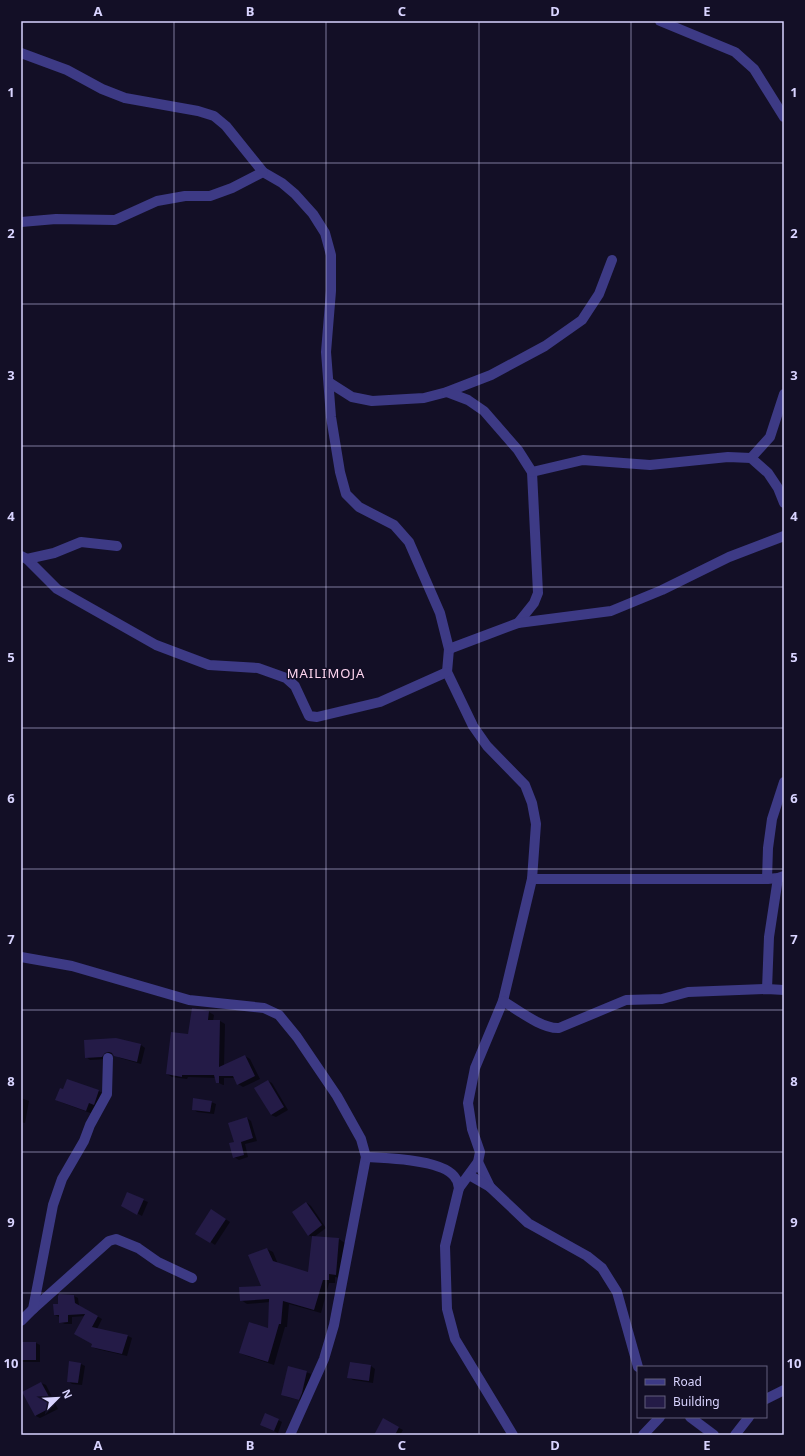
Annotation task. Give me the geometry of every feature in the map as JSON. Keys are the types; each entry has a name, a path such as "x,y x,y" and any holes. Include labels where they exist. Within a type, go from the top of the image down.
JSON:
{"street":[{"path":"660,21 735,52 754,69 784,117"},
{"path":"21,53 67,70 102,89 125,98 198,111 214,116 226,126 263,172 282,183 295,194 313,214 325,233 331,255 331,291 326,352 330,384 332,425 340,472 346,494 359,507 394,525 409,542 440,613 449,649 447,672 473,726 487,746 525,785 530,797 536,824 532,879 503,1001 475,1068 468,1103 472,1129 480,1152 478,1162 459,1188 445,1246 447,1309 455,1339 513,1435"},
{"path":"21,222 56,219 115,220 157,201 185,196 210,196 232,188 263,172"},
{"path":"330,384 352,397 372,401 424,398 447,392 491,375 545,346 582,320 599,294 612,260"},
{"path":"447,392 468,400 484,411 518,450 532,472 538,593 534,603 518,623"},
{"path":"751,458 770,437 784,394"},
{"path":"532,472 584,460 650,465 728,457 751,458 768,473 778,488 784,503"},
{"path":"449,649 518,623 611,611 662,590 728,557 784,536"},
{"path":"24,557 54,553 81,542 117,546"},
{"path":"24,557 57,589 156,645 209,665 258,668 286,678 295,686 309,716 317,717 380,702 447,672"},
{"path":"767,879 768,848 772,819 784,782"},
{"path":"532,879 767,879 781,877 769,937 767,989"},
{"path":"21,957 72,966 189,1000 264,1008 279,1015 297,1037 337,1096 361,1139 366,1157 334,1325 324,1358 290,1435"},
{"path":"503,1001 551,1028 559,1028 626,1000 662,999 688,992 767,989 784,990"},
{"path":"34,1309 53,1206 62,1179 84,1141 90,1125 107,1094 108,1058"},
{"path":"366,1157 398,1158 438,1166 450,1171 456,1179 459,1188"},
{"path":"478,1162 490,1187"},
{"path":"469,1175 490,1187 528,1223 587,1256 602,1268 617,1292 638,1366"},
{"path":"21,1321 109,1241 116,1239 138,1248 158,1262 192,1278"},
{"path":"767,1398 784,1390"},
{"path":"643,1435 659,1418"},
{"path":"691,1418 714,1435"},
{"path":"735,1435 748,1418"}],"building":[{"path":"192,1008 209,1011 208,1020 220,1020 219,1067 245,1055 255,1076 237,1085 233,1076 219,1076 219,1083 216,1083 214,1075 182,1075 182,1077 166,1074 171,1032 188,1034"},
{"path":"116,1038 141,1044 137,1062 114,1056 109,1052 105,1053 102,1057 85,1058 84,1040"},
{"path":"67,1079 99,1090 94,1105 89,1103 86,1111 55,1100 60,1088 63,1089"},
{"path":"268,1080 284,1107 271,1115 254,1088"},
{"path":"193,1098 212,1101 210,1112 192,1110"},
{"path":"247,1117 253,1138 241,1142 244,1155 233,1158 229,1143 234,1142 228,1123"},
{"path":"127,1192 144,1199 137,1215 121,1206"},
{"path":"306,1202 322,1225 308,1236 292,1212"},
{"path":"211,1209 226,1219 210,1243 195,1234"},
{"path":"312,1236 339,1238 336,1275 329,1274 329,1280 323,1280 314,1310 283,1301 281,1324 279,1324 268,1362 239,1353 249,1322 268,1328 269,1299 240,1301 239,1287 261,1286 248,1255 267,1248 273,1261 308,1272"},
{"path":"59,1294 74,1295 75,1303 98,1316 92,1327 128,1335 122,1354 91,1347 92,1344 74,1334 85,1314 68,1315 68,1322 59,1323 59,1315 54,1315 53,1304 58,1304"},
{"path":"21,1342 36,1342 36,1360 21,1360"},
{"path":"69,1361 81,1363 78,1383 67,1382"},
{"path":"350,1362 371,1365 369,1381 347,1378"},
{"path":"288,1366 307,1371 299,1400 281,1395"},
{"path":"41,1382 54,1406 35,1416 22,1392"},
{"path":"265,1413 279,1419 274,1431 260,1425"},
{"path":"383,1418 399,1427 395,1435 374,1435"}],"district":[{"name":"MAILIMOJA","path":"326,673"}]}
